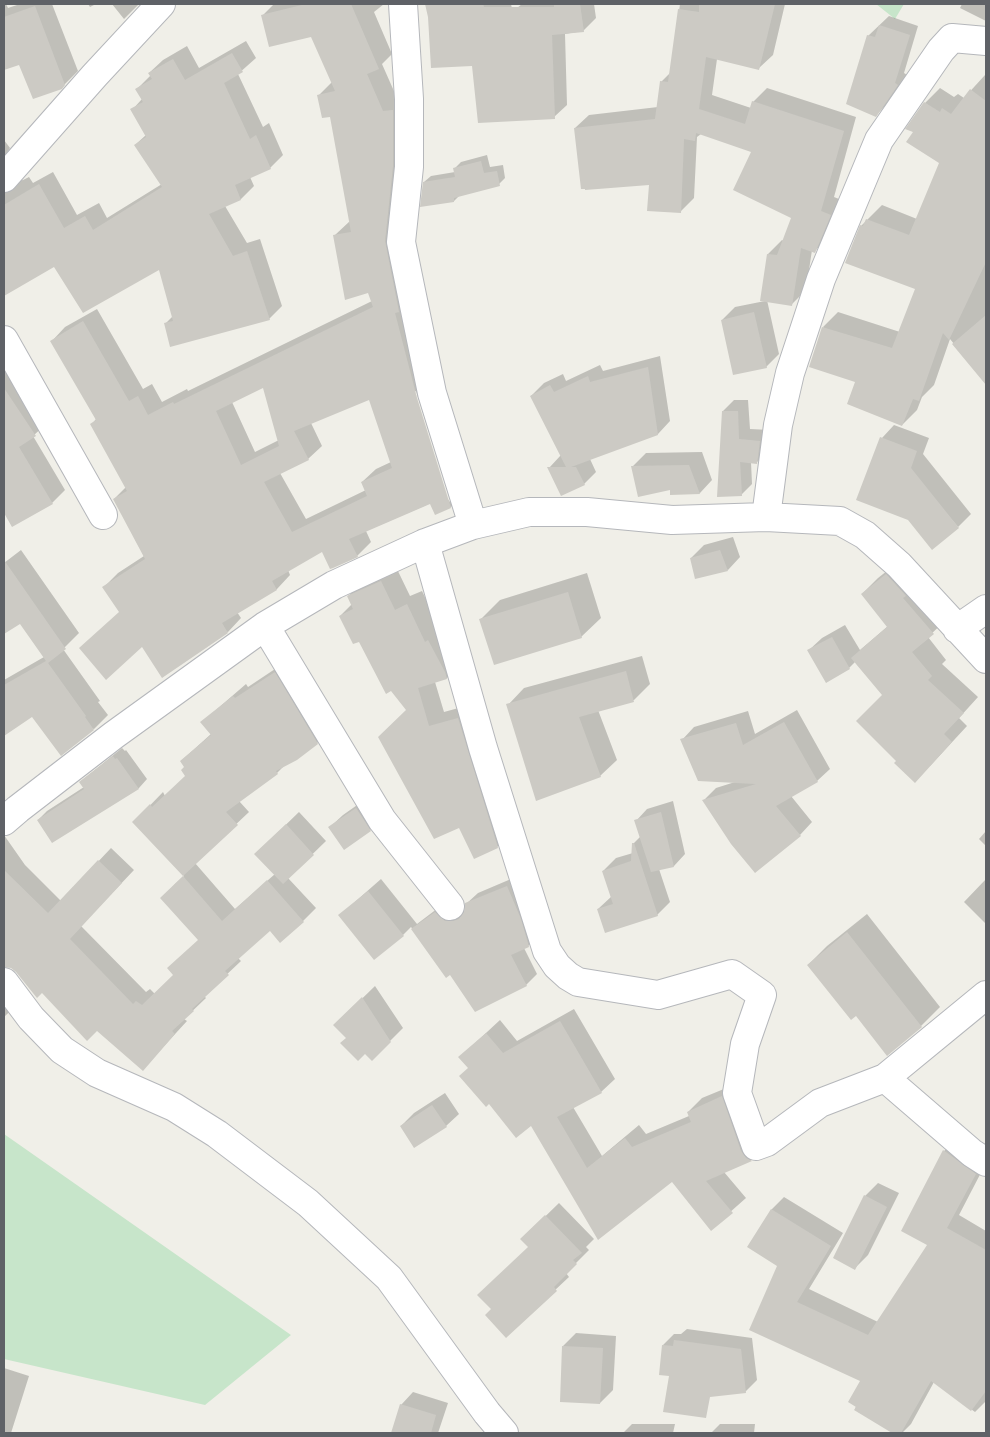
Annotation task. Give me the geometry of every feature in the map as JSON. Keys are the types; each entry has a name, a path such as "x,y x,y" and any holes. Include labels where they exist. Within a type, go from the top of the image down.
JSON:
{"street":[{"path":"7,164 95,75 161,4"},
{"path":"403,4 409,99 409,166 401,242 432,393 473,525"},
{"path":"766,517 778,425 790,373 821,279 879,140 941,50 952,38 986,41"},
{"path":"4,340 103,515"},
{"path":"4,821 114,735 265,626 334,585 425,543 473,525 529,512 587,512 672,520 766,517 840,521 865,535 899,565 986,659"},
{"path":"425,543 486,757 546,951 557,966 578,982 658,995 732,974 762,995 745,1044 737,1093 756,1146 767,1142 820,1103 885,1078 986,995"},
{"path":"957,629 986,609"},
{"path":"265,626 382,820 450,906"},
{"path":"4,982 31,1018 62,1050 97,1073 174,1107 217,1134 308,1203 389,1278 487,1413 504,1433"},
{"path":"885,1078 972,1153 986,1162"}],"green space":[{"path":"876,4 904,4 895,19"},
{"path":"4,1134 291,1335 205,1405 4,1359"}],"building":[{"path":"306,4 351,4 379,69 367,74 383,111 393,110 393,166 385,241 399,312 395,313 417,398 451,508 435,515 430,504 349,539 358,557 330,569 322,552 272,581 277,590 222,623 228,633 162,678 142,647 106,680 79,648 119,612 102,587 145,559 113,499 127,491 90,424 96,420 50,341 83,321 129,401 138,396 148,415 373,307 368,293 345,300 333,235 351,232 330,117 322,118 317,95 335,91 311,37 269,47 261,15","holes":["263,388 279,446 241,465 216,411","369,400 392,468 361,482 367,496 292,532 264,482 309,460 294,431"]},
{"path":"425,4 483,4 484,7 554,7 554,4 580,4 584,32 552,35 555,119 478,123 472,66 431,68 428,17"},
{"path":"699,4 775,4 759,70 706,57 699,109 745,124 752,101 844,131 821,211 831,215 815,253 801,248 792,306 760,301 767,254 777,255 791,218 733,190 751,152 696,133 695,141 684,139 681,213 647,211 649,185 581,189 574,128 655,119 660,81 668,82 678,9 699,12"},
{"path":"35,6 65,85 62,89 33,99 19,65 4,70 4,17"},
{"path":"879,25 910,35 895,83 898,85 876,117 846,104 867,35 875,37"},
{"path":"232,53 243,72 224,83 250,139 256,135 271,169 235,185 241,200 209,214 233,256 247,251 270,320 170,347 164,323 173,321 159,270 83,313 54,267 4,296 4,205 39,184 64,228 85,216 93,230 162,187 134,145 146,137 130,109 143,102 135,89 152,79 148,73 173,59 185,80"},
{"path":"970,89 986,101 986,262 949,340 943,333 919,401 913,399 902,426 847,404 855,382 809,367 822,327 892,348 915,289 845,263 860,225 863,226 866,219 909,235 939,163 906,142 913,132 905,129 924,102 940,112 942,108 951,114"},
{"path":"481,161 484,173 497,171 500,186 454,198 454,202 420,207 423,182 455,177 453,168"},
{"path":"754,312 767,368 733,375 721,320"},
{"path":"986,315 986,385 952,344"},
{"path":"648,367 658,435 571,467 576,467 585,485 561,496 547,467 566,467 530,396 550,385 554,392 588,376 590,382"},
{"path":"4,388 36,436 19,447 53,504 12,527 4,513"},
{"path":"722,411 738,411 739,439 760,441 757,464 740,462 742,496 717,497"},
{"path":"880,437 917,451 911,468 959,528 932,550 908,520 856,500"},
{"path":"689,465 700,494 670,495 670,490 638,497 631,466"},
{"path":"720,550 728,571 695,579 690,558"},
{"path":"4,560 66,649 48,663 94,730 61,756 32,717 4,736 4,685 46,661 20,624 4,634"},
{"path":"886,574 906,596 903,598 934,634 912,652 932,676 928,680 964,713 944,734 952,742 915,783 856,721 882,695 851,658 887,627 861,594"},
{"path":"381,581 395,610 407,604 425,642 428,640 445,672 447,679 418,688 429,726 458,718 498,848 474,859 459,828 434,839 378,737 406,710 391,691 386,694 359,642 353,644 339,616 353,609 347,596"},
{"path":"568,592 582,638 494,665 479,619"},
{"path":"832,637 850,669 826,683 807,650"},
{"path":"626,671 634,702 579,717 601,777 536,801 506,704"},
{"path":"275,672 318,744 297,760 276,771 278,774 226,812 238,825 183,876 132,822 150,804 152,807 185,776 181,770 184,767 180,761 211,735 200,722 233,696 235,698"},
{"path":"784,722 818,782 776,806 801,836 755,873 731,844 702,800 756,784 698,781 680,739 736,723 743,745"},
{"path":"113,756 115,759 117,758 139,789 52,843 37,820 84,789 79,782"},
{"path":"356,808 371,831 344,850 328,827"},
{"path":"661,812 674,867 651,872 634,820"},
{"path":"286,824 314,855 283,884 254,854"},
{"path":"632,843 634,843 658,916 605,933 597,909 613,904 602,871 631,861"},
{"path":"98,860 122,883 70,939 133,1004 136,1001 142,1005 173,975 167,968 198,940 160,898 183,876 222,921 267,880 304,922 280,943 270,931 225,971 229,975 192,1009 194,1011 172,1031 175,1034 143,1071 97,1031 87,1041 42,993 37,998 16,972 11,968 4,967 4,870 48,913"},
{"path":"507,886 521,919 529,947 511,955 527,986 475,1012 450,975 446,978 411,929 435,912 445,921 459,919 464,912 465,903"},
{"path":"368,891 404,936 374,960 338,915"},
{"path":"847,932 922,1027 887,1056 856,1016 851,1020 807,965"},
{"path":"362,997 391,1042 372,1061 365,1054 358,1061 340,1043 346,1038 333,1025"},
{"path":"560,1021 602,1093 557,1117 587,1168 625,1138 632,1147 691,1122 687,1112 722,1096 741,1151 746,1158 752,1161 706,1181 733,1213 711,1231 672,1182 598,1240 531,1126 516,1138 489,1104 486,1107 459,1076 468,1068 458,1057 486,1033 503,1053"},
{"path":"432,1105 447,1127 414,1148 400,1126"},
{"path":"943,1150 976,1174 947,1228 986,1250 986,1391 971,1411 931,1381 901,1433 892,1433 854,1410 856,1407 848,1402 860,1381 749,1330 777,1266 747,1247 771,1209 831,1246 797,1302 868,1335 927,1245 901,1231"},
{"path":"864,1195 887,1207 855,1270 833,1258"},
{"path":"545,1215 582,1253 573,1260 577,1264 554,1287 557,1291 506,1338 485,1315 491,1309 477,1295 528,1247 520,1239"},
{"path":"674,1340 741,1349 746,1393 710,1397 706,1418 663,1412 669,1376 659,1375 662,1345 673,1346"},
{"path":"562,1346 603,1348 600,1404 560,1402"},
{"path":"400,1404 436,1415 431,1433 391,1433"}]}
